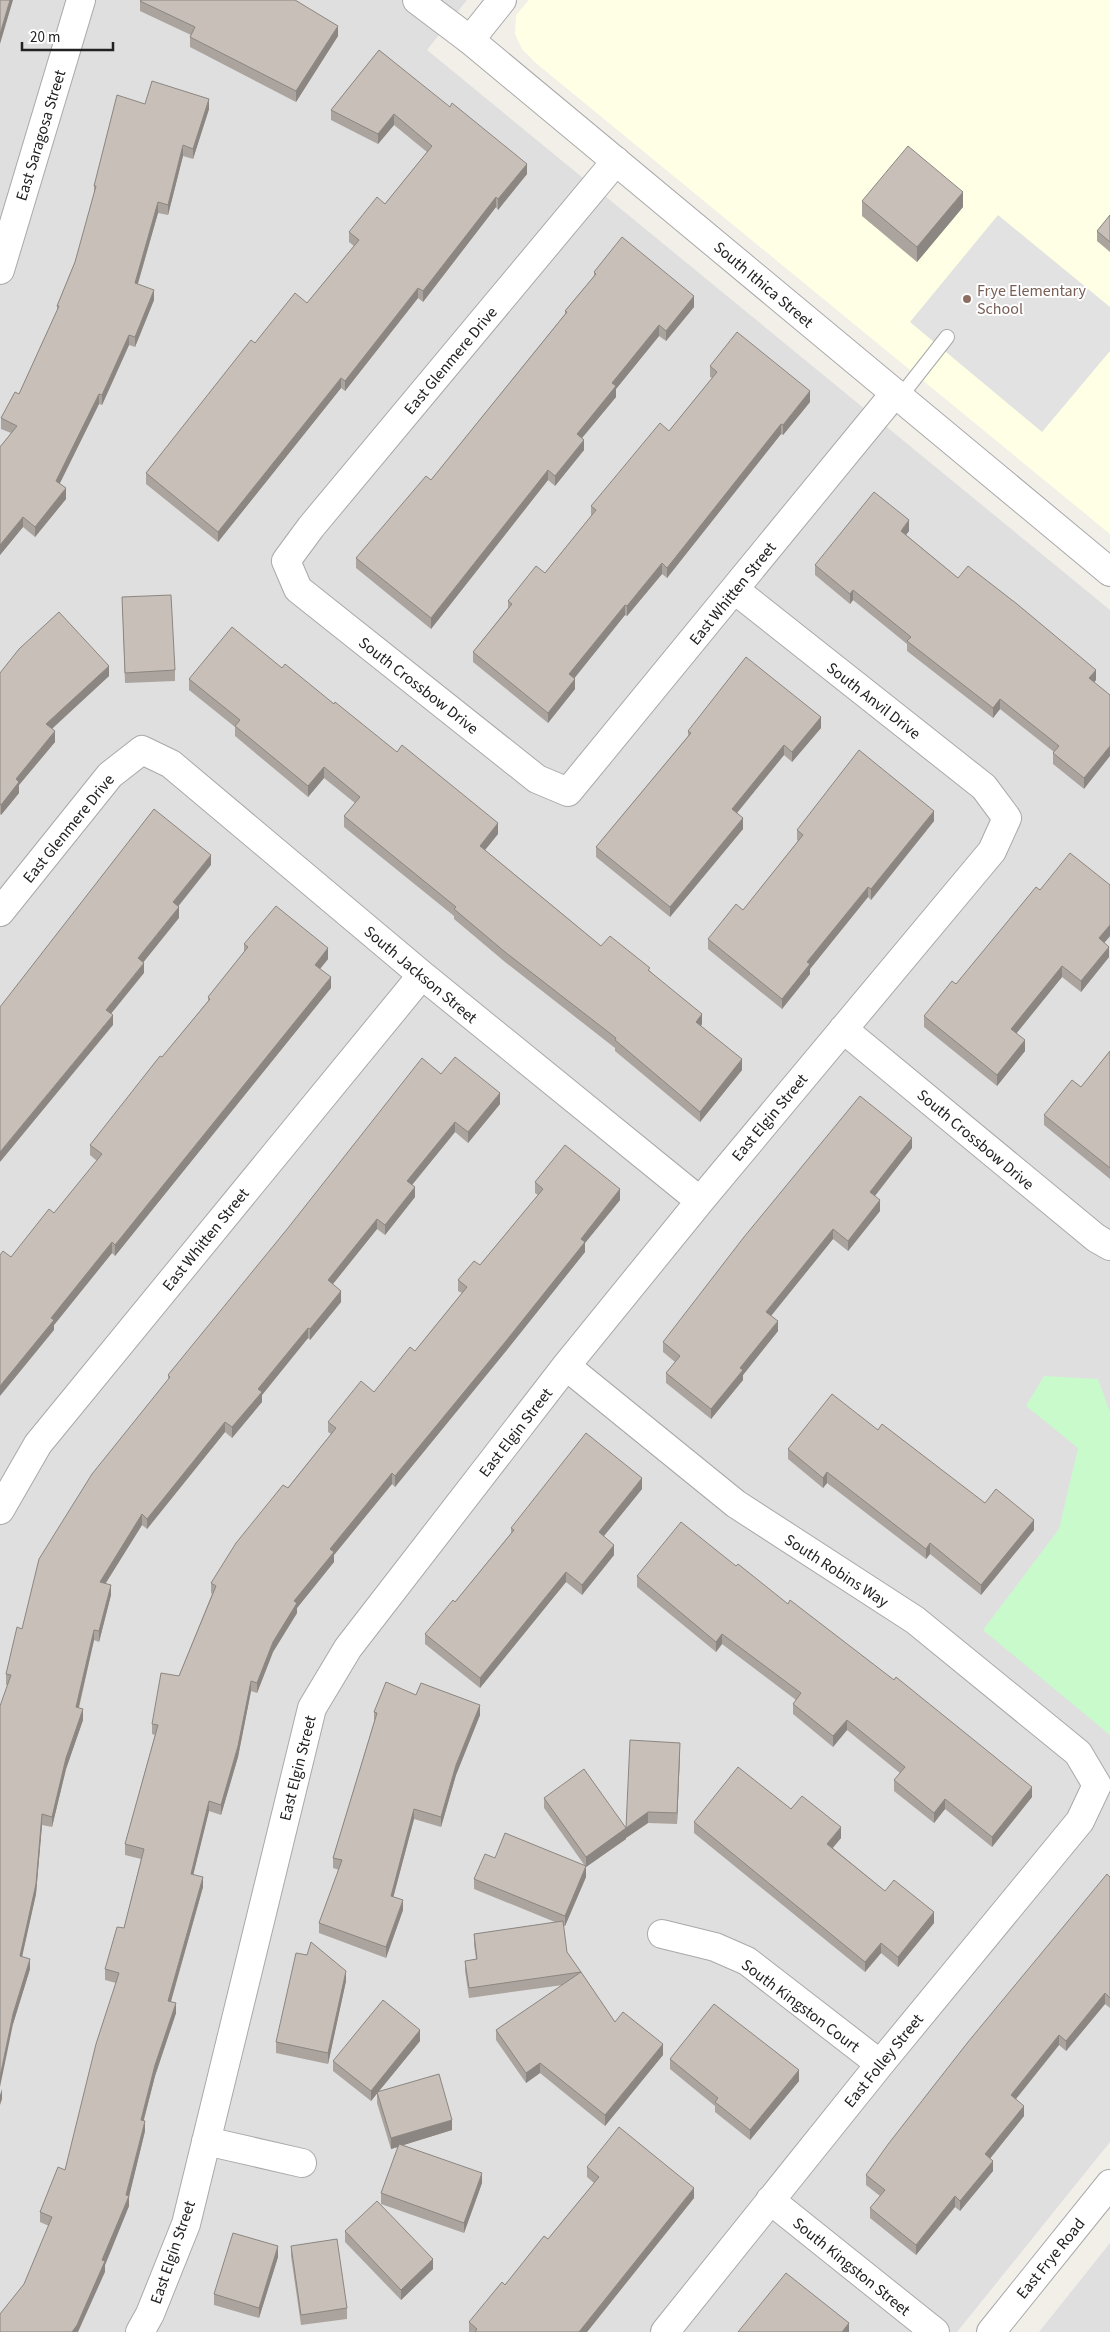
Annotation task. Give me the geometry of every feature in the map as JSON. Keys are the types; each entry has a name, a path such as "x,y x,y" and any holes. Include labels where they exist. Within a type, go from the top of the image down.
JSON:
{"street":[{"name":"East Saragosa Street","path":"0,270 80,0"},
{"name":"South Ithica Street","path":"417,0 470,40 1110,572"},
{"path":"470,40 502,0"},
{"name":"East Glenmere Drive","path":"286,561 310,527 616,161"},
{"name":"East Whitten Street","path":"568,792 897,395"},
{"name":"South Crossbow Drive","path":"286,561 298,589 537,779 568,792"},
{"name":"South Anvil Drive","path":"735,590 984,788 1007,818"},
{"name":"East Glenmere Drive","path":"0,912 110,775 142,750"},
{"name":"South Jackson Street","path":"142,750 171,764 422,975 700,1200"},
{"name":"East Elgin Street","path":"140,2332 150,2314 186,2224 312,1708 348,1648 566,1366 700,1200 992,850 1007,818"},
{"name":"East Whitten Street","path":"0,1510 38,1444 422,975"},
{"name":"South Crossbow Drive","path":"843,1029 1096,1238 1110,1246"},
{"name":"South Robins Way","path":"566,1366 736,1504 914,1620 1078,1753 1097,1785"},
{"name":"East Folley Street","path":"664,2332 880,2064 1080,1821 1097,1785"},
{"name":"South Kingston Court","path":"662,1934 716,1947 746,1961 880,2064"},
{"path":"206,2141 302,2163"},
{"name":"East Frye Road","path":"991,2332 1110,2184"},
{"name":"South Kingston Street","path":"770,2200 935,2332"}],"lane":[{"path":"897,395 947,337"}],"shaded area":[{"path":"0,0 467,0 427,50 1110,610 1110,2142 957,2332 0,2332"},
{"name":"Frye Elementary School","path":"529,0 1110,0 1110,534 537,64 522,49 515,34 516,15"},
{"path":"998,215 1110,307 1110,351 1042,432 910,322"},
{"path":"1110,2243 1110,2332 1039,2332"}],"green space":[{"path":"1044,1376 1098,1379 1110,1412 1110,1735 983,1630 1059,1529 1078,1448 1026,1406"}],"building":[{"path":"0,0 10,0 0,34"},
{"path":"141,0 295,0 338,26 296,91 190,37 195,27"},
{"path":"379,50 450,107 452,103 527,164 498,199 496,197 423,291 418,288 345,381 341,378 218,532 146,473 251,340 255,343 295,293 307,303 359,240 349,232 377,197 385,204 432,146 394,114 378,134 331,110"},
{"path":"152,81 209,99 193,149 183,145 168,205 158,202 135,283 154,290 135,337 129,335 102,395 99,394 56,481 66,488 35,527 23,517 0,545 0,447 17,426 1,418 15,392 19,394 59,306 57,306 75,262 96,186 94,186 117,95 145,104"},
{"path":"908,146 963,192 917,247 862,201"},
{"path":"1110,215 1110,242 1097,231"},
{"path":"622,237 694,296 666,331 659,325 612,383 616,386 577,434 584,440 555,476 548,470 431,618 356,558 426,476 431,480 567,312 565,311 596,274 594,272"},
{"path":"737,332 810,391 783,425 781,424 667,568 662,563 627,606 625,605 569,674 575,679 548,713 473,652 512,604 508,601 536,566 545,573 596,510 591,506 660,423 669,431 717,372 710,366"},
{"path":"874,492 909,520 901,531 958,578 968,566 1096,670 1089,678 1110,695 1110,746 1084,778 1053,753 1059,746 1000,699 993,708 907,641 911,637 853,590 850,594 815,565"},
{"path":"171,595 175,670 125,673 122,597"},
{"path":"59,612 109,666 46,724 55,731 16,779 19,782 1,805 0,673 19,649"},
{"path":"232,627 282,668 285,664 397,752 402,745 498,823 480,846 601,946 610,936 702,1014 696,1022 742,1059 700,1112 615,1040 616,1038 505,952 454,909 456,907 344,816 360,797 324,767 308,786 235,726 240,720 189,679"},
{"path":"746,657 821,717 792,752 784,745 732,809 743,818 670,907 596,847 691,733 688,731"},
{"path":"859,750 934,811 871,889 868,887 807,962 810,964 782,999 708,939 736,904 743,910 803,835 797,830"},
{"path":"154,809 211,855 173,902 179,907 138,958 144,963 106,1010 113,1015 0,1152 0,1007"},
{"path":"1070,853 1110,885 1110,925 1099,938 1109,947 1081,981 1062,966 1011,1029 1025,1040 997,1075 924,1016 952,981 956,984 1036,887 1040,890"},
{"path":"276,906 328,948 315,965 331,977 115,1245 112,1242 51,1318 54,1320 0,1386 0,1255 3,1251 11,1257 49,1209 54,1213 102,1154 90,1145 160,1056 162,1057 210,999 208,997 248,947 244,944"},
{"path":"1110,1051 1110,1168 1044,1115 1072,1080 1081,1087"},
{"path":"455,1057 500,1093 468,1132 455,1122 407,1181 415,1187 385,1225 377,1219 328,1280 341,1291 258,1389 262,1392 232,1427 225,1422 147,1519 142,1514 100,1582 111,1585 99,1631 94,1630 76,1707 83,1709 66,1758 52,1817 42,1814 36,1884 20,1956 30,1959 13,2014 0,2077 0,1706 11,1675 6,1674 17,1627 22,1629 39,1559 92,1474 170,1377 168,1375 288,1228 422,1058 441,1074"},
{"path":"860,1096 912,1138 870,1192 880,1200 848,1241 833,1229 766,1312 778,1321 740,1368 743,1370 711,1409 666,1373 680,1356 663,1342 744,1237"},
{"path":"565,1145 620,1189 581,1239 585,1242 395,1476 392,1473 330,1549 334,1552 294,1601 297,1603 273,1642 257,1683 251,1681 238,1746 221,1805 209,1801 191,1874 203,1877 168,2001 176,2003 155,2065 141,2120 145,2121 126,2195 129,2196 102,2260 105,2261 77,2325 72,2332 0,2332 0,2314 24,2284 52,2217 40,2212 58,2167 65,2170 96,2044 119,1973 105,1969 117,1927 124,1928 144,1849 125,1844 158,1725 152,1724 161,1673 179,1676 216,1586 211,1583 236,1543 283,1485 288,1488 336,1428 328,1422 361,1381 374,1392 410,1347 415,1351 467,1287 458,1280 474,1261 480,1265 543,1189 535,1182"},
{"path":"832,1394 878,1430 882,1424 985,1503 996,1489 1034,1520 981,1585 930,1543 926,1549 827,1472 823,1478 788,1449"},
{"path":"586,1433 642,1478 599,1532 614,1545 582,1585 566,1572 480,1678 425,1634 453,1600 455,1602 514,1530 511,1528"},
{"path":"681,1522 788,1604 790,1600 894,1680 896,1677 1032,1787 992,1837 945,1799 934,1813 894,1780 905,1767 847,1720 833,1736 793,1704 801,1693 722,1634 716,1642 637,1576"},
{"path":"386,1682 416,1695 421,1683 480,1705 456,1765 441,1817 414,1809 391,1896 403,1900 386,1947 319,1923 342,1860 333,1858 377,1713 374,1712"},
{"path":"630,1740 680,1743 677,1813 648,1812 626,1828"},
{"path":"738,1767 791,1809 802,1796 841,1827 827,1844 885,1891 894,1880 934,1912 898,1957 881,1943 865,1962 694,1822"},
{"path":"584,1769 626,1828 586,1857 544,1798"},
{"path":"505,1833 586,1866 565,1916 474,1879 485,1854 495,1858"},
{"path":"1107,1874 1110,1877 1110,1998 1105,1993 1066,2041 1059,2035 1011,2095 1024,2106 985,2154 993,2161 960,2201 955,2196 916,2245 870,2208 885,2190 866,2175 968,2042"},
{"path":"563,1921 567,1952 581,1972 469,1988 465,1961 477,1959 474,1934"},
{"path":"311,1942 346,1971 328,2053 276,2042 296,1953 307,1955"},
{"path":"581,1972 615,2022 623,2012 663,2044 605,2115 540,2063 526,2073 496,2030"},
{"path":"383,2000 420,2030 371,2091 333,2061"},
{"path":"714,2004 799,2070 750,2130 715,2102 718,2098 670,2059"},
{"path":"439,2074 452,2120 391,2138 377,2092"},
{"path":"619,2127 694,2188 579,2332 475,2332 477,2329 469,2322 502,2282 505,2285 544,2236 548,2239 599,2177 587,2167"},
{"path":"399,2144 482,2173 464,2223 381,2193"},
{"path":"377,2201 433,2259 401,2290 345,2231"},
{"path":"233,2233 278,2246 259,2308 214,2294"},
{"path":"337,2239 347,2308 301,2315 291,2246"},
{"path":"786,2273 849,2323 842,2332 738,2332"}],"place":[{"name":"Frye Elementary School","path":"967,299"}]}
